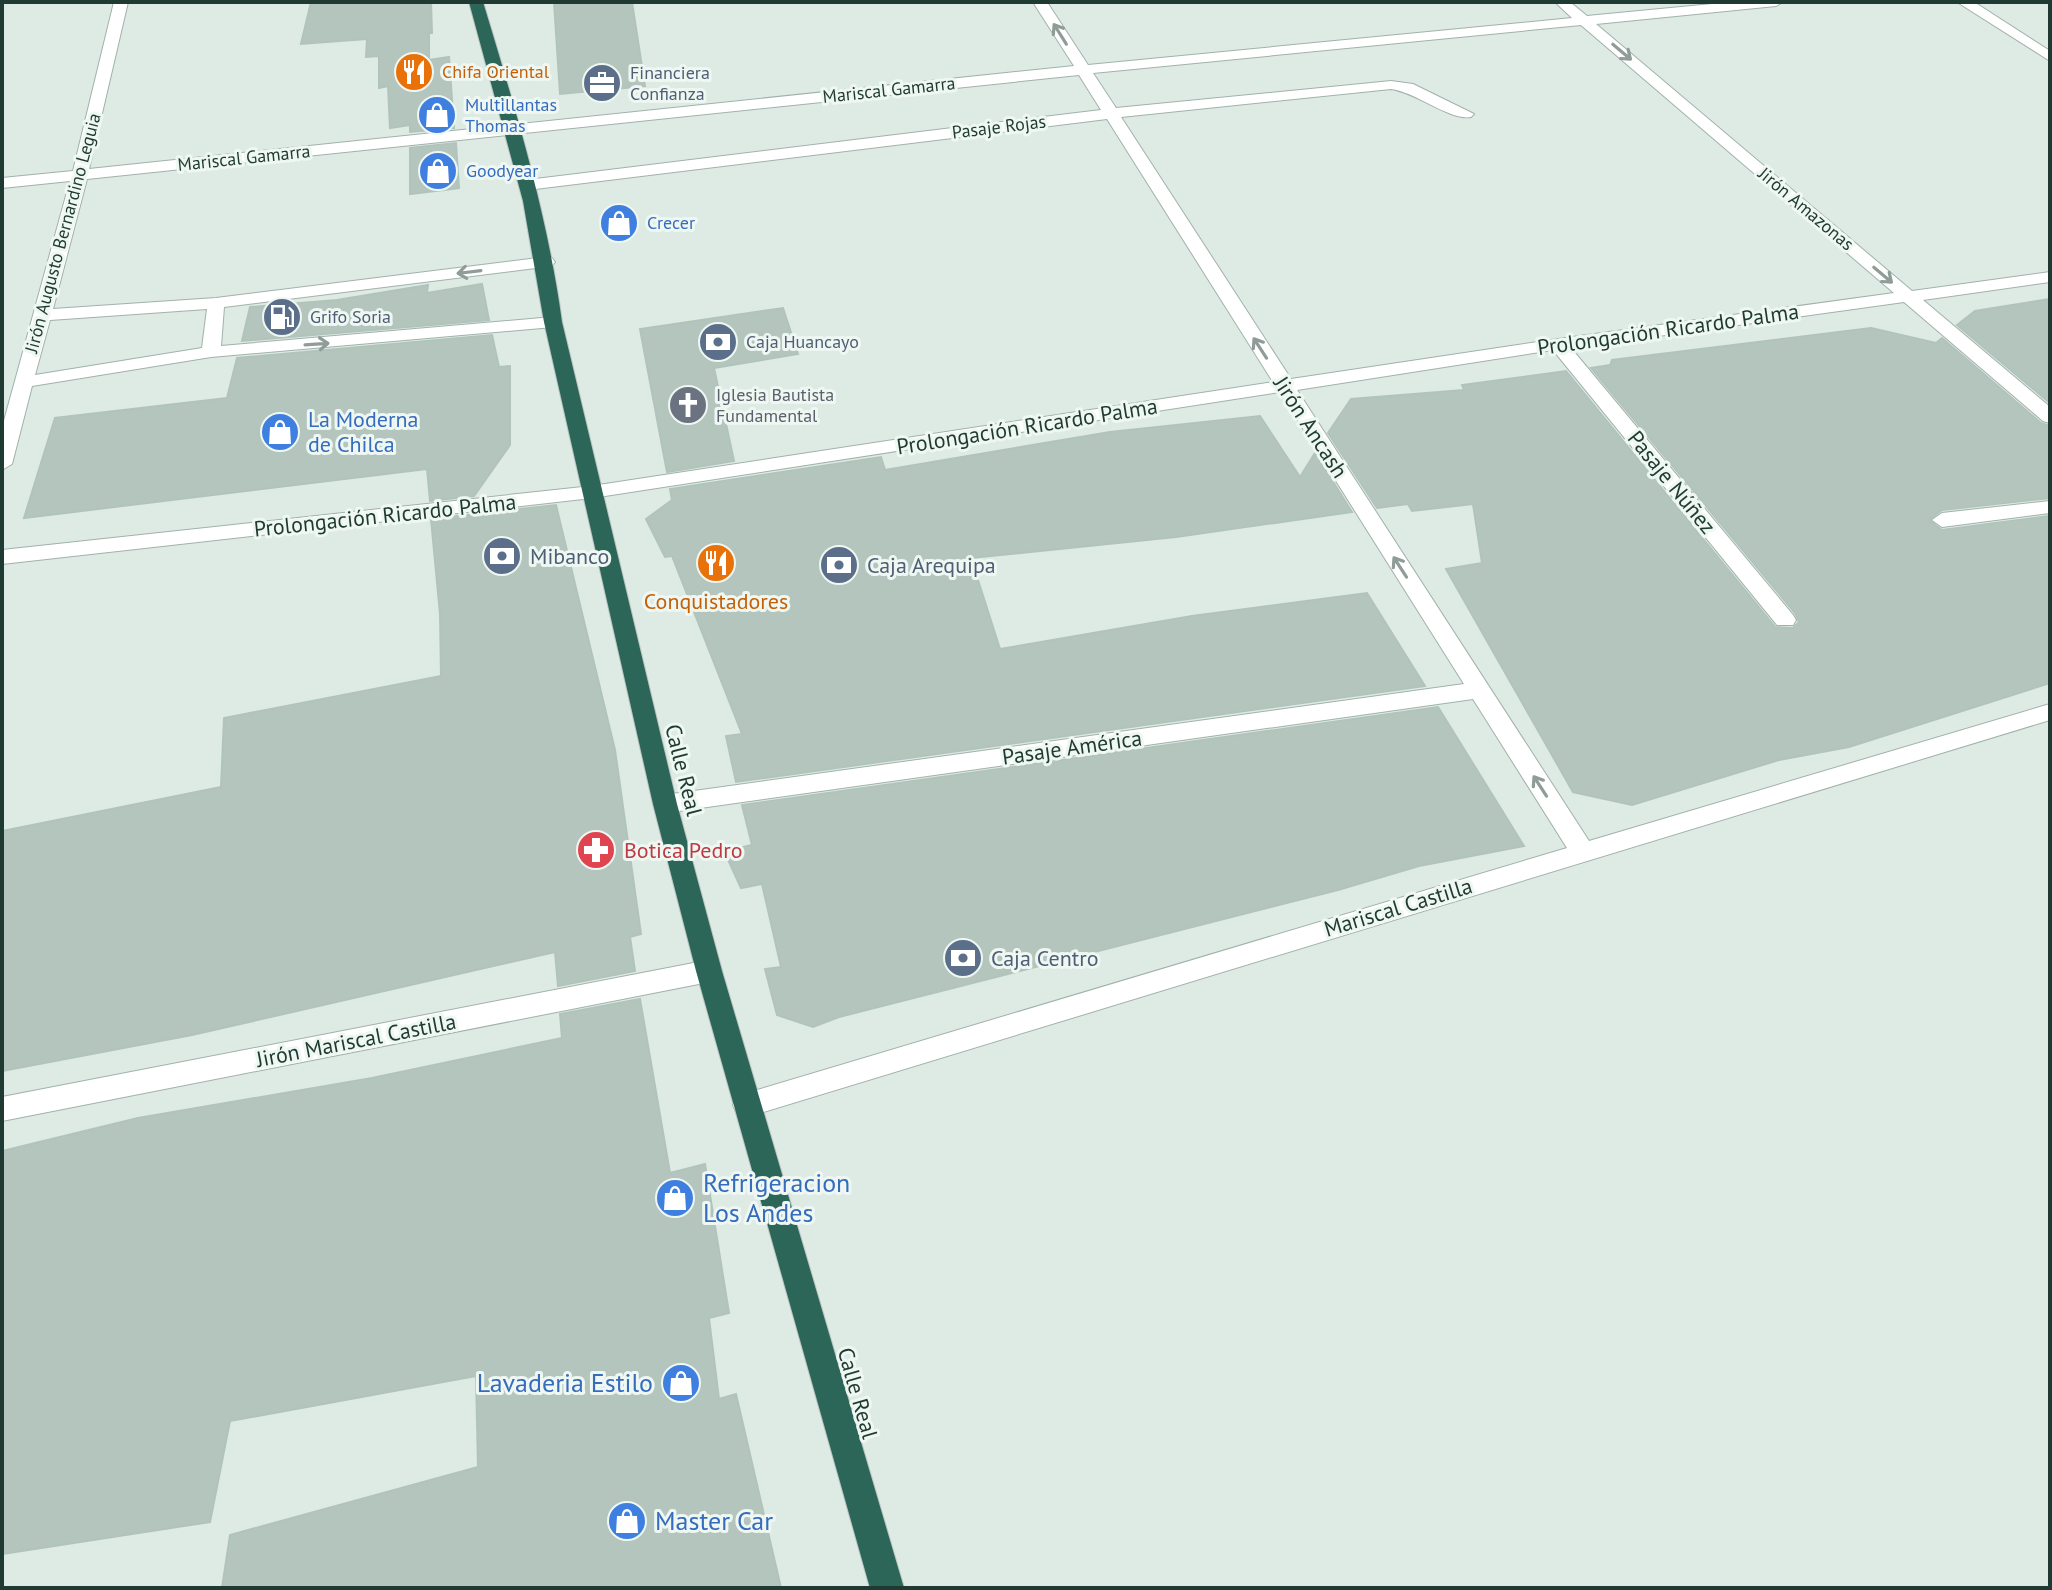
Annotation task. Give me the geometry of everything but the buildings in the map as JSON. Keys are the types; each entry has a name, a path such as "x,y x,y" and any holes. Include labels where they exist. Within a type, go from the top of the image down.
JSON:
{"highway":[{"name":"Calle Real","path":"476,2 514,130 546,262 553,322 665,804 709,971 887,1588"}],"street":[{"name":"Jirón Augusto Bernardino Leguia","path":"2,464 80,175 121,2"},
{"name":"Jirón Ancash","path":"1040,2 1582,851"},
{"name":"Jirón Amazonas","path":"1562,2 2050,417"},
{"name":"Mariscal Gamarra","path":"2,183 1082,70 1776,2"},
{"path":"1964,2 2050,57"},
{"name":"Pasaje Rojas","path":"527,185 1109,113 1391,85 1408,87 1466,114"},
{"path":"40,315 216,303 546,262"},
{"name":"Prolongación Ricardo Palma","path":"2,557 592,492 1558,344 2050,277"},
{"path":"211,352 216,303"},
{"path":"24,382 211,352 553,322"},
{"name":"Pasaje Núñez","path":"1558,344 1785,620"},
{"path":"1942,520 2050,507"},
{"name":"Pasaje América","path":"665,804 1479,690"},
{"name":"Mariscal Castilla","path":"747,1105 2050,712"},
{"name":"Jirón Mariscal Castilla","path":"2,1109 709,971"}],"place":[{"name":"Chifa Oriental","path":"414,72"},
{"name":"Financiera Confianza","path":"602,83"},
{"name":"Multillantas Thomas","path":"437,115"},
{"name":"Goodyear","path":"438,171"},
{"name":"Crecer","path":"619,223"},
{"name":"Grifo Soria","path":"282,317"},
{"name":"Caja Huancayo","path":"718,342"},
{"name":"Iglesia Bautista Fundamental","path":"688,405"},
{"name":"La Moderna de Chilca","path":"280,432"},
{"name":"Mibanco","path":"502,556"},
{"name":"Conquistadores","path":"716,563"},
{"name":"Caja Arequipa","path":"839,565"},
{"name":"Botica Pedro","path":"596,850"},
{"name":"Caja Centro","path":"963,958"},
{"name":"Refrigeracion Los Andes","path":"675,1198"},
{"name":"Lavaderia Estilo","path":"681,1383"},
{"name":"Master Car","path":"627,1521"}]}
